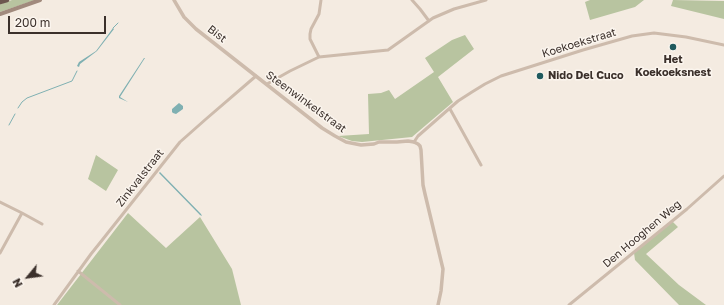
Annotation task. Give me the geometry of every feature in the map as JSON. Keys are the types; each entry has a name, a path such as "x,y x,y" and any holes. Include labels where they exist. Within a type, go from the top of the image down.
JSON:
{"highway":[{"path":"0,2 7,0"}],"main road":[{"path":"0,14 40,0"}],"street":[{"name":"Bist","path":"174,0 192,26 256,76"},
{"path":"320,0 318,14 311,29 310,39 320,57"},
{"path":"412,0 429,21"},
{"path":"267,84 320,57 388,50 440,14 486,0"},
{"name":"Koekoekstraat","path":"414,142 418,136 472,92 497,78 632,36 654,33 686,37 724,45"},
{"name":"Steenwinkelstraat","path":"256,76 322,128 346,142 362,145 388,142 414,142"},
{"name":"Zinkvalstraat","path":"54,305 90,254 103,240 180,142 256,76"},
{"path":"450,109 481,165"},
{"path":"414,142 420,146 421,150 423,185 442,269 438,305"},
{"name":"Den Hooghen Weg","path":"569,305 672,221 724,176"},
{"path":"0,202 42,224"},
{"path":"0,253 22,214"},
{"path":"78,271 120,305"}],"green space":[{"path":"12,0 35,0 0,12 0,4"},
{"path":"590,0 644,0 635,7 590,20 585,2"},
{"path":"673,0 724,1 724,19 671,6"},
{"path":"465,35 474,49 438,77 453,102 412,137 362,142 352,141 338,136 369,134 368,94 381,93 389,90 395,99 434,72 425,58 452,40"},
{"path":"96,155 118,170 106,191 88,179"},
{"path":"128,213 166,248 200,217 232,269 241,305 57,305"},
{"path":"672,221 678,227 646,254 679,285 706,305 679,305 635,260 634,253"}],"water":[{"path":"113,28 114,29 97,51 80,64 79,67 77,66 79,62 96,51"},
{"path":"144,58 120,97 128,102 119,98 119,96"},
{"path":"179,103 183,106 183,109 176,114 173,113 172,109"},
{"path":"160,172 201,214 202,216 159,173"}],"waterway":[{"path":"113,28 118,23"},
{"path":"18,108 27,98 72,81 77,71"},
{"path":"9,125 15,114"}],"place":[{"name":"Het Koekoeksnest","path":"673,47"},
{"name":"Nido Del Cuco","path":"540,76"}]}
